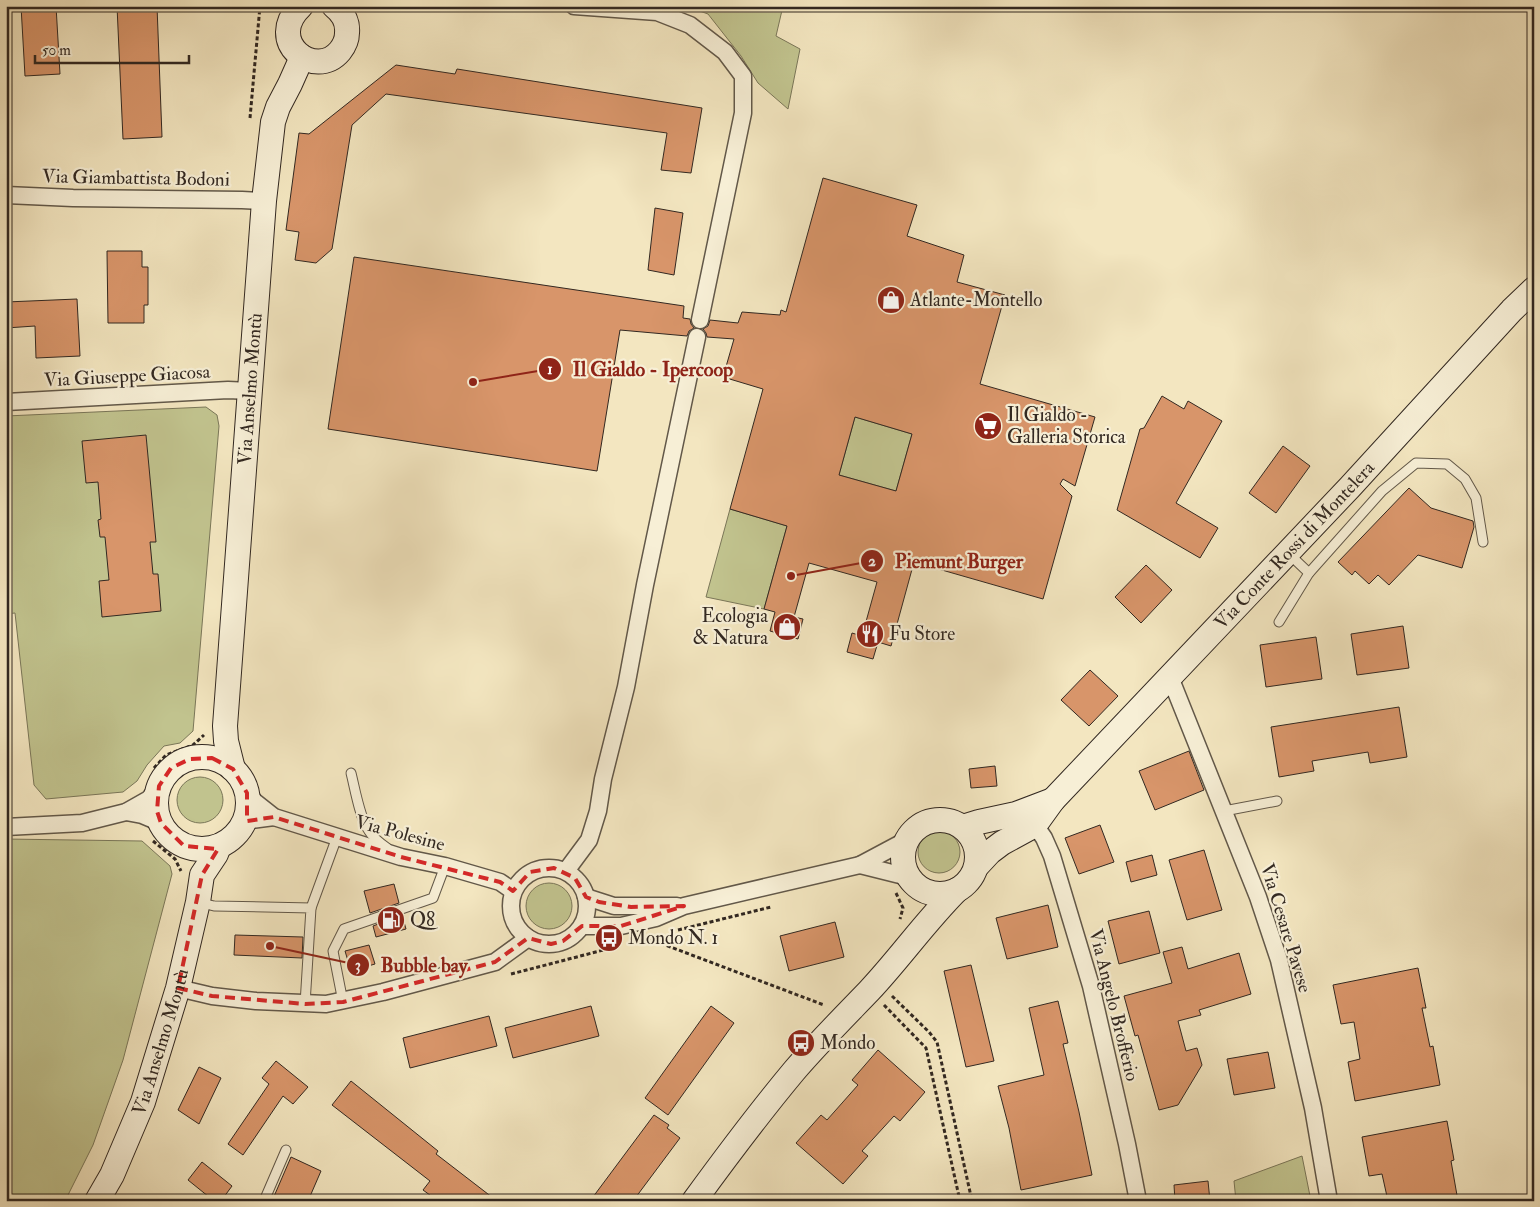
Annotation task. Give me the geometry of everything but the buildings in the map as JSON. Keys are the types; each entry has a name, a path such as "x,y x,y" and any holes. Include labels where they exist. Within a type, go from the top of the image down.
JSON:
{"street":[{"path":"301,6 289,22 287,32 292,46 302,57 321,61 331,58 345,44 347,24 343,9"},
{"path":"574,6 629,8 657,12 690,24 725,52 743,76 743,113 700,320"},
{"name":"Via Anselmo Montù","path":"200,757 218,739 215,727 250,391 264,202 273,122 278,107 302,57"},
{"name":"Via Giambattista Bodoni","path":"6,195 264,202"},
{"name":"Via Conte Rossi di Montelera","path":"976,867 990,852 1002,843 1036,825 1053,800 1288,553 1534,289"},
{"path":"566,872 590,840 598,811 603,778 626,687 645,585 697,336"},
{"name":"Via Giuseppe Giacosa","path":"6,402 228,390 250,391"},
{"name":"Via Cesare Pavese","path":"1170,677 1258,897 1279,960 1313,1108 1329,1201"},
{"name":"Via Anselmo Montù","path":"215,727 227,747 233,769"},
{"path":"156,778 164,776 180,762 200,757 212,758 223,762 233,769 244,784 247,793 247,812 238,832 219,846 201,849 184,846"},
{"path":"6,827 82,824 126,812 148,799 156,778"},
{"path":"154,830 156,778"},
{"name":"Via Polesine","path":"247,793 274,817 401,858 445,866 500,882 514,891"},
{"name":"Via Conte Rossi di Montelera","path":"963,827 1016,814 1053,800"},
{"path":"126,812 142,816 154,830 166,832 184,846 194,856 192,874"},
{"name":"Via Polesine","path":"244,821 274,817"},
{"path":"694,1201 731,1150 795,1070 845,1014 870,990 905,932 915,903 903,882 902,859 910,833 917,826 928,821 940,819 953,821 971,835 976,845 978,856 976,867 972,876 965,884 928,921 905,932"},
{"name":"Via Angelo Brofferio","path":"1036,825 1052,856 1091,986 1128,1144 1138,1201"},
{"path":"582,926 621,926 656,918 684,906 860,865 906,841"},
{"name":"Via Anselmo Montù","path":"97,1201 112,1175 143,1102 178,988 198,902 192,874 216,854 219,846"},
{"path":"860,865 933,894 945,894 957,890"},
{"path":"542,868 554,868 566,872 579,882 586,897 586,917 582,926 563,942 539,943 528,938 514,922 511,912 511,901 520,880 530,872 542,868"},
{"path":"586,897 614,906 684,906"},
{"path":"178,988 212,996 256,1001 304,1004 343,1002 495,962 528,938"}],"lane":[{"path":"1279,622 1309,573 1382,491 1416,463 1447,464 1465,479 1476,498 1483,542"},
{"path":"1288,553 1309,573"},
{"path":"351,773 363,820 368,831 380,843 401,858"},
{"path":"1224,811 1277,801"},
{"path":"304,1004 311,908 338,837"},
{"path":"343,1002 333,952 344,928 433,898 445,866"},
{"path":"198,902 214,906 311,908"},
{"path":"264,1201 286,1150"}],"path":[{"path":"250,120 260,6"},
{"path":"156,778 166,755 193,745 215,727"},
{"path":"154,830 175,859 192,874"},
{"path":"903,882 897,894 903,908 905,932"},
{"path":"677,930 780,904"},
{"path":"640,940 659,935"},
{"path":"649,938 845,1014"},
{"path":"509,975 621,945"},
{"path":"889,993 930,1032 937,1042 972,1201"},
{"path":"879,999 926,1048 960,1201"}],"highlighted area":[{"path":"212,758 233,769 247,793 247,821 274,817 401,857 500,882 513,891 530,872 554,868 575,878 586,897 599,902 631,907 684,906 621,926 582,926 563,941 551,944 528,938 495,962 343,1002 305,1004 212,996 178,988 202,875 218,849 184,846 161,823 157,811 159,786 171,768 190,759"}],"green space":[{"path":"686,6 783,6 776,36 800,49 788,109 758,83 741,56 708,14"},
{"path":"206,407 217,415 219,426 193,731 180,743 164,746 147,765 137,781 123,792 46,799 34,785 15,613 6,614 6,542 10,541 6,502 6,416"},
{"path":"855,417 912,434 896,491 839,475"},
{"path":"730,509 787,526 764,609 706,597"},
{"path":"205,777 209,778 219,787 222,791 222,809 213,819 205,823 195,823 187,819 178,809 177,795 181,787 191,778"},
{"path":"939,831 954,837 960,852 954,867 939,873 924,867 918,852 924,837"},
{"path":"6,839 142,841 170,866 172,874 123,1060 93,1145 65,1201 6,1201"},
{"path":"549,883 562,887 568,893 572,906 568,919 562,925 549,929 536,925 530,919 526,906 530,893 536,887"},
{"path":"1302,1156 1311,1201 1236,1201 1234,1181"}],"place":[{"name":"Atlante-Montello","path":"891,300"},
{"name":"Il Gialdo - Ipercoop","path":"473,382"},
{"name":"Il Gialdo - Galleria Storica","path":"988,426"},
{"name":"Piemunt Burger","path":"791,576"},
{"name":"Ecologia & Natura","path":"787,627"},
{"name":"Fu Store","path":"870,634"},
{"name":"Q8","path":"391,920"},
{"name":"Mondo N. 1","path":"609,938"},
{"name":"Bubble bay","path":"270,946"},
{"name":"Mondo","path":"801,1043"}]}
